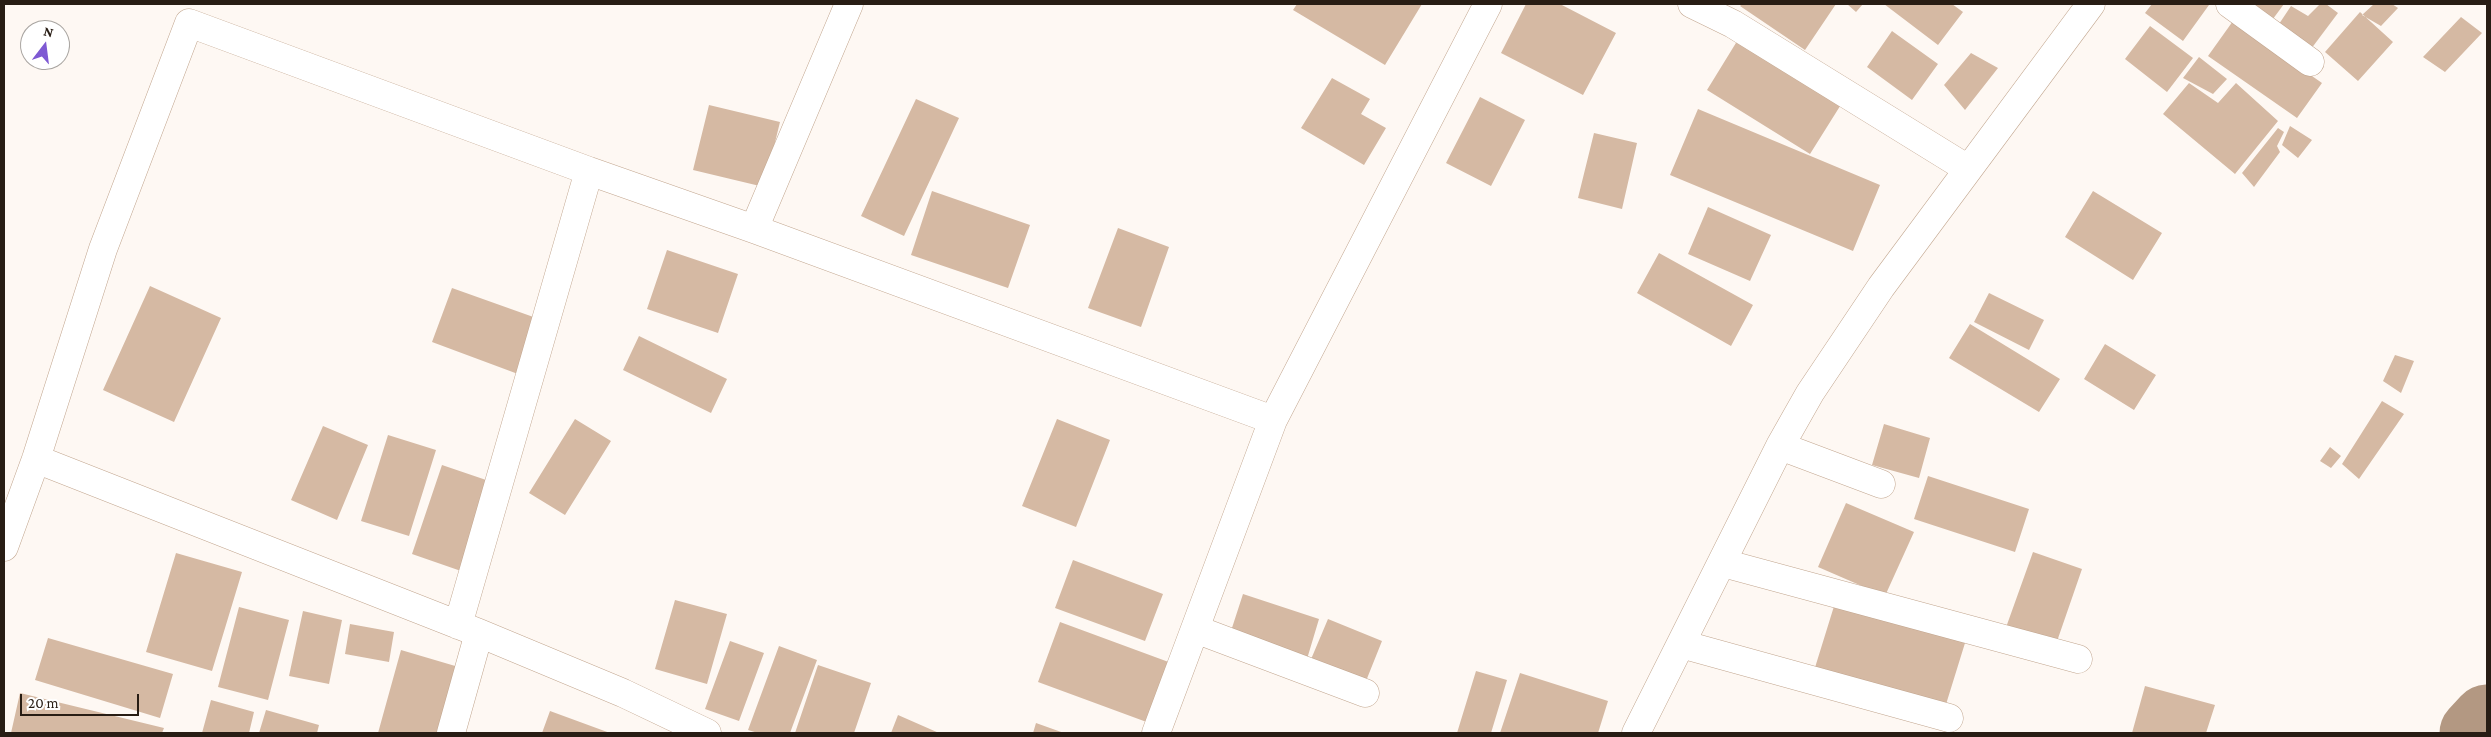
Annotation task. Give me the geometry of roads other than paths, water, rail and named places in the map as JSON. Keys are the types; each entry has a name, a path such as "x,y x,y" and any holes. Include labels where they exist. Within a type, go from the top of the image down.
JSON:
{"street":[{"path":"754,229 849,4"},
{"path":"1156,733 1272,420 1488,4"},
{"path":"1692,4 1733,24 1968,169"},
{"path":"1636,733 1723,563 1780,446 1810,393 1881,287 2091,4"},
{"path":"2230,4 2310,62"},
{"path":"4,547 36,459 103,249 194,13 589,171 754,229 1272,420"},
{"path":"451,733 469,629 589,171"},
{"path":"1780,446 1881,484"},
{"path":"36,459 469,629 623,694 707,733"},
{"path":"1723,563 2078,659"},
{"path":"1195,629 1365,693"},
{"path":"1681,644 1949,718"}],"waterway":[{"path":"2475,733 2487,720"}]}
